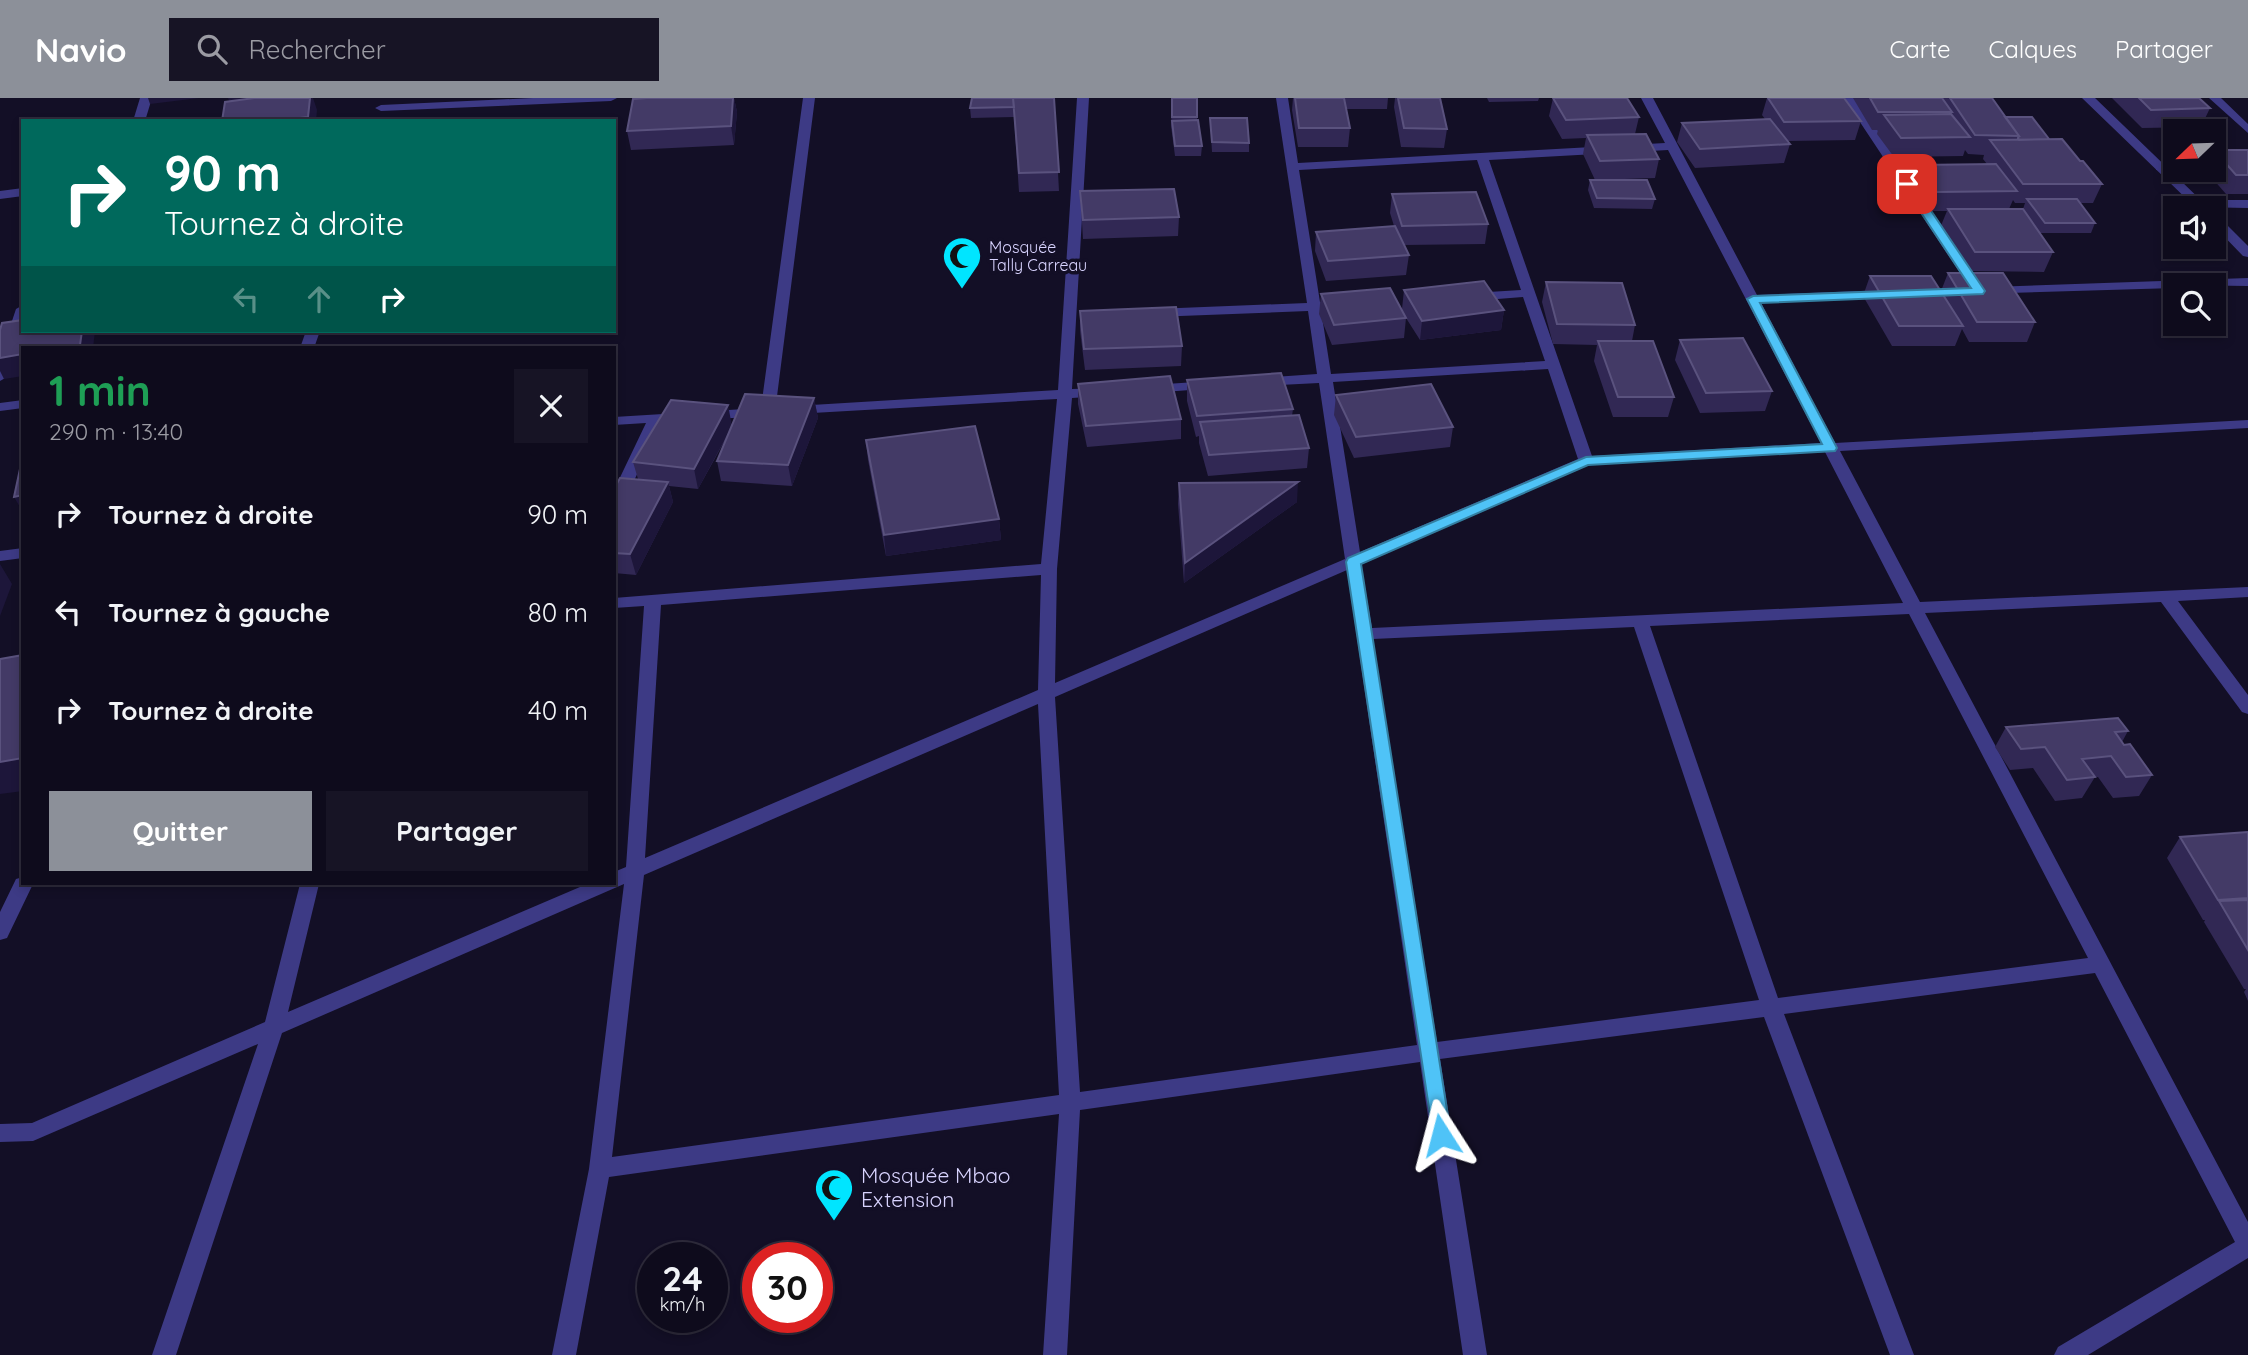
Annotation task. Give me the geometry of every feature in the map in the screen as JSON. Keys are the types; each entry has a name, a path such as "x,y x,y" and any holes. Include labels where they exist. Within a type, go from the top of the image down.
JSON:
{"street":[{"path":"140,119 146,98"},
{"path":"379,103 611,98"},
{"path":"768,412 809,98"},
{"path":"1055,1355 1070,1103 1045,694 1049,569 1065,394 1077,316 1083,98"},
{"path":"1282,98 1475,1355"},
{"path":"1647,98 2248,1245 2066,1355"},
{"path":"1850,98 1972,291 2248,282"},
{"path":"2088,98 2191,196"},
{"path":"2215,98 2248,130"},
{"path":"1293,167 1673,146"},
{"path":"1482,157 1586,461"},
{"path":"0,195 21,192"},
{"path":"2226,205 2248,204"},
{"path":"2226,231 2248,253"},
{"path":"1462,298 1529,293"},
{"path":"1753,299 1899,294"},
{"path":"1138,314 1341,305"},
{"path":"0,377 21,315"},
{"path":"616,421 1553,365"},
{"path":"0,407 21,404"},
{"path":"616,502 655,419"},
{"path":"616,879 1586,461 2248,424"},
{"path":"0,556 21,553"},
{"path":"616,603 1049,569"},
{"path":"1364,634 2248,592"},
{"path":"2166,596 2248,708"},
{"path":"564,1355 600,1169 635,871 653,600"},
{"path":"1640,621 1771,1007 1902,1355"},
{"path":"0,932 23,885"},
{"path":"164,1355 274,1027 309,885"},
{"path":"0,1133 33,1132 603,885"},
{"path":"600,1169 1429,1052 2101,964"}],"building":[{"path":"254,98 310,98 308,117 292,119 222,119 225,102"},
{"path":"733,98 731,126 627,131 633,99"},
{"path":"972,98 1013,98 1014,107 970,108"},
{"path":"1013,98 1054,98 1059,172 1019,173"},
{"path":"1172,98 1197,98 1197,117 1172,117"},
{"path":"1295,98 1344,98 1350,128 1299,128"},
{"path":"1398,98 1440,98 1447,129 1404,128"},
{"path":"1553,98 1627,98 1639,117 1566,120"},
{"path":"1768,98 1844,98 1861,121 1784,122"},
{"path":"1870,98 1942,98 1952,112 1878,112"},
{"path":"1950,98 1992,98 2019,136 1975,135"},
{"path":"2139,98 2199,98 2210,108 2151,110"},
{"path":"1951,114 1970,137 1901,138 1884,115"},
{"path":"2005,117 2032,117 2049,139 2019,140"},
{"path":"1210,118 1247,118 1249,143 1212,142"},
{"path":"1770,119 1790,144 1700,149 1682,123"},
{"path":"1198,120 1202,146 1175,146 1172,121"},
{"path":"1646,134 1659,159 1600,161 1587,135"},
{"path":"2062,139 2102,184 2023,184 1990,140"},
{"path":"2226,150 2248,150 2248,175 2236,175 2226,164"},
{"path":"1996,164 2017,191 1937,192 1919,165"},
{"path":"1590,180 1647,180 1655,199 1597,198"},
{"path":"1174,189 1179,217 1083,220 1080,191"},
{"path":"1476,192 1488,224 1402,226 1392,194"},
{"path":"2027,199 2077,199 2095,223 2045,223"},
{"path":"1948,209 2023,209 2053,252 1975,252"},
{"path":"1395,226 1409,255 1328,261 1316,232"},
{"path":"1948,273 2003,273 2035,322 1977,322"},
{"path":"1870,276 1931,276 1963,326 1899,326"},
{"path":"1484,281 1504,310 1422,321 1404,290"},
{"path":"1546,282 1622,283 1635,325 1557,324"},
{"path":"1390,288 1406,318 1334,325 1321,294"},
{"path":"1176,307 1182,346 1084,349 1080,311"},
{"path":"21,320 21,333 82,333 80,345 21,346 21,354 0,358 2,323"},
{"path":"1743,338 1772,391 1706,393 1680,340"},
{"path":"1598,341 1653,341 1674,397 1618,397"},
{"path":"1281,373 1293,409 1197,416 1187,380"},
{"path":"1170,376 1181,419 1086,426 1078,384"},
{"path":"1431,384 1453,427 1356,437 1336,395"},
{"path":"745,394 814,398 788,465 717,461"},
{"path":"671,400 728,405 694,469 633,462"},
{"path":"1299,415 1309,448 1209,455 1200,422"},
{"path":"975,426 999,519 884,535 866,440"},
{"path":"21,464 21,495 14,497"},
{"path":"620,478 668,482 630,554 616,553 616,485"},
{"path":"1298,482 1185,563 1179,483"},
{"path":"21,655 21,758 0,762 0,659"},
{"path":"2118,718 2128,731 2115,732 2124,745 2130,744 2152,775 2126,777 2111,756 2082,759 2095,777 2067,780 2045,747 2021,749 2006,727"},
{"path":"2248,832 2248,898 2218,900 2180,837"},
{"path":"2248,900 2248,950 2219,901"}],"place":[{"name":"Mosquée Tally Carreau","path":"962,290"},
{"name":"Mosquée Mbao Extension","path":"834,1222"}],"route":[{"path":"1441,1135 1353,562 1586,461 1831,448 1753,299 1979,291 1907,184"}]}
